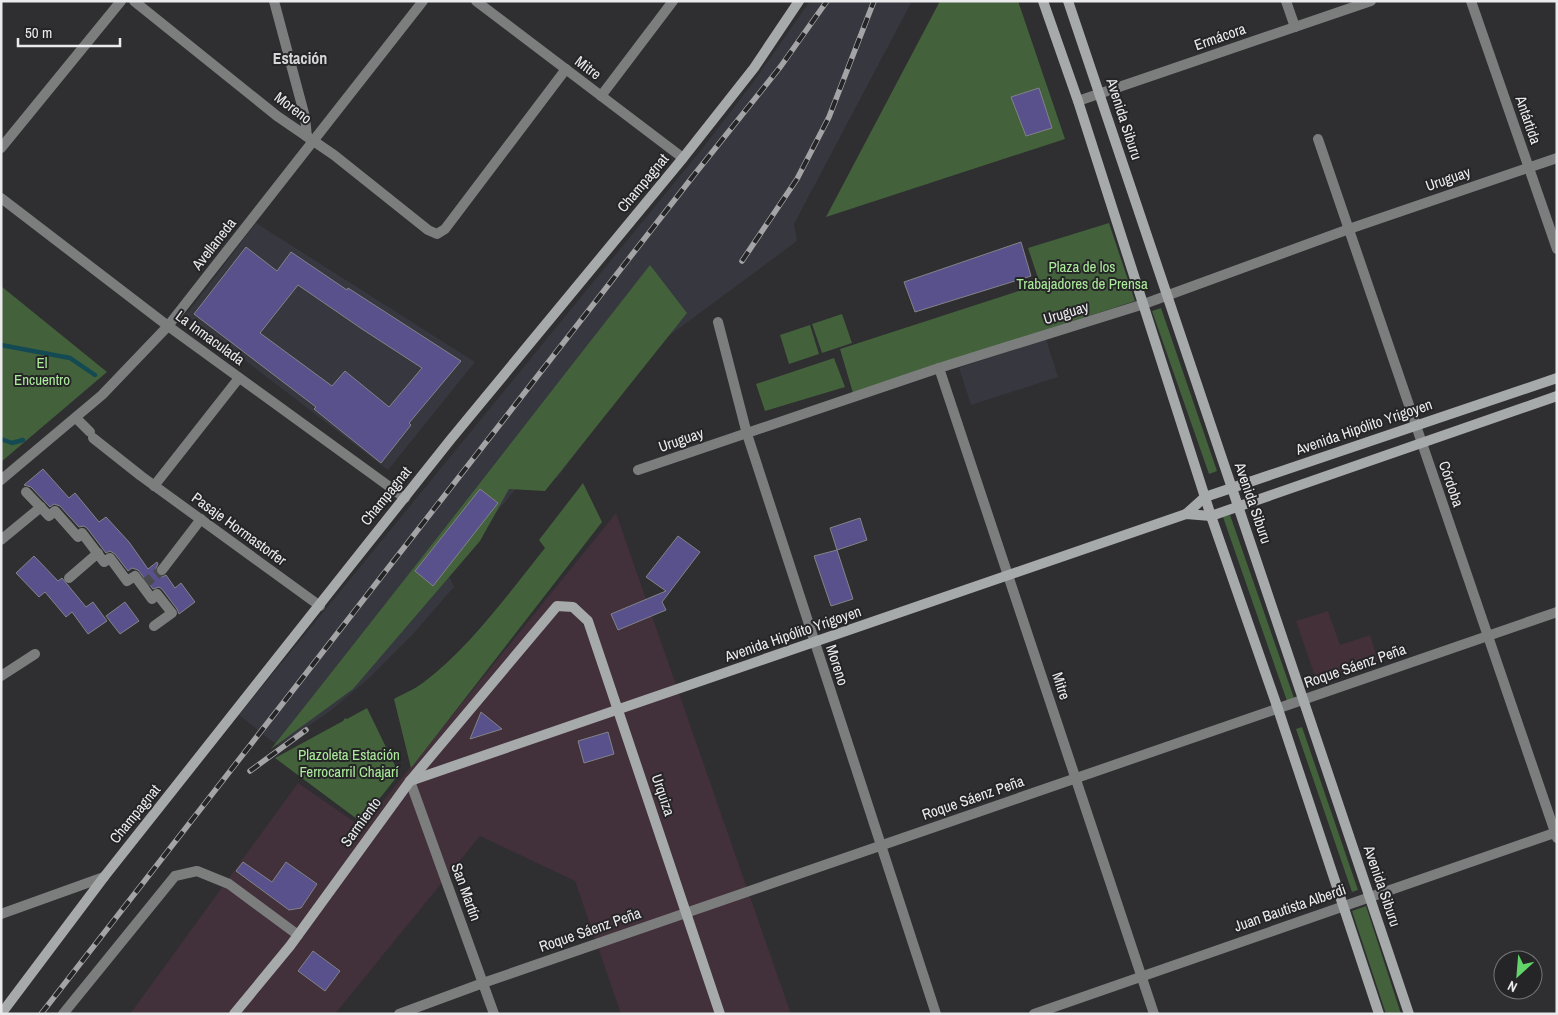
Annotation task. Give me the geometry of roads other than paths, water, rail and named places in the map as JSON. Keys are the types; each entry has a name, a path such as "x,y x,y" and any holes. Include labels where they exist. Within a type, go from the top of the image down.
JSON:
{"street":[{"path":"1,148 121,1"},
{"name":"Moreno","path":"134,1 277,116 334,155 428,230 437,234 445,228 566,69"},
{"path":"274,1 310,140"},
{"name":"Avellaneda","path":"1,480 102,395 168,326 310,140 423,1"},
{"name":"Mitre","path":"476,1 683,158"},
{"path":"601,96 673,1"},
{"name":"Champagnat","path":"2,1014 104,877 451,439 683,158 754,68 799,1"},
{"path":"1043,1 1078,101 1211,516 1278,708 1379,1014"},
{"name":"Avenida Siburu","path":"1068,1 1409,1014"},
{"path":"1286,1 1295,27"},
{"name":"Ermácora","path":"1078,101 1371,1"},
{"name":"Antártida","path":"1471,1 1557,249"},
{"name":"Córdoba","path":"1318,139 1556,834"},
{"name":"Uruguay","path":"638,470 939,368 1144,304 1349,228 1557,158"},
{"name":"La Inmaculada","path":"1,198 168,326 405,498"},
{"name":"Moreno","path":"718,322 747,434 936,1014"},
{"name":"Mitre","path":"939,368 1154,1014"},
{"path":"154,486 240,378"},
{"name":"Avenida Hipólito Yrigoyen","path":"410,781 1186,514 1205,497 1557,378"},
{"name":"Avenida Hipólito Yrigoyen","path":"1186,514 1211,516 1557,396"},
{"name":"Pasaje Hormastorfer","path":"76,418 91,435 141,476 320,606"},
{"path":"26,492 49,516 55,511 78,537 82,533 104,562 110,558 127,581 135,576 152,599 157,594 172,613 154,626"},
{"path":"1,540 41,507"},
{"path":"162,570 200,519"},
{"path":"68,578 98,553"},
{"name":"Urquiza","path":"557,606 573,607 588,621 720,1014"},
{"name":"Sarmiento","path":"234,1014 298,936 410,781 557,606"},
{"name":"Roque Sáenz Peña","path":"399,1014 483,983 1557,612"},
{"path":"1,676 35,654"},
{"name":"San Martín","path":"410,781 494,1014"},
{"name":"Juan Bautista Alberdi","path":"1034,1014 1370,896 1556,834"},
{"path":"67,1013 175,876 197,871 229,884 298,936"},
{"path":"1,914 104,877"}],"waterway":[{"path":"1,345 70,358 95,375"},
{"path":"1,439 12,443 23,440"}],"tunnel":[{"path":"144,584 162,570"}],"railway":[{"path":"41,1014 694,175 781,66 827,1"},
{"path":"742,261 797,179 829,117 874,1"},
{"path":"250,771 306,730"}],"district":[{"name":"Estación","path":"300,58"}],"park label":[{"name":"Plaza de los Trabajadores de Prensa","path":"1082,276"},
{"name":"El Encuentro","path":"42,372"},
{"name":"Plazoleta Estación Ferrocarril Chajarí","path":"349,764"}]}
